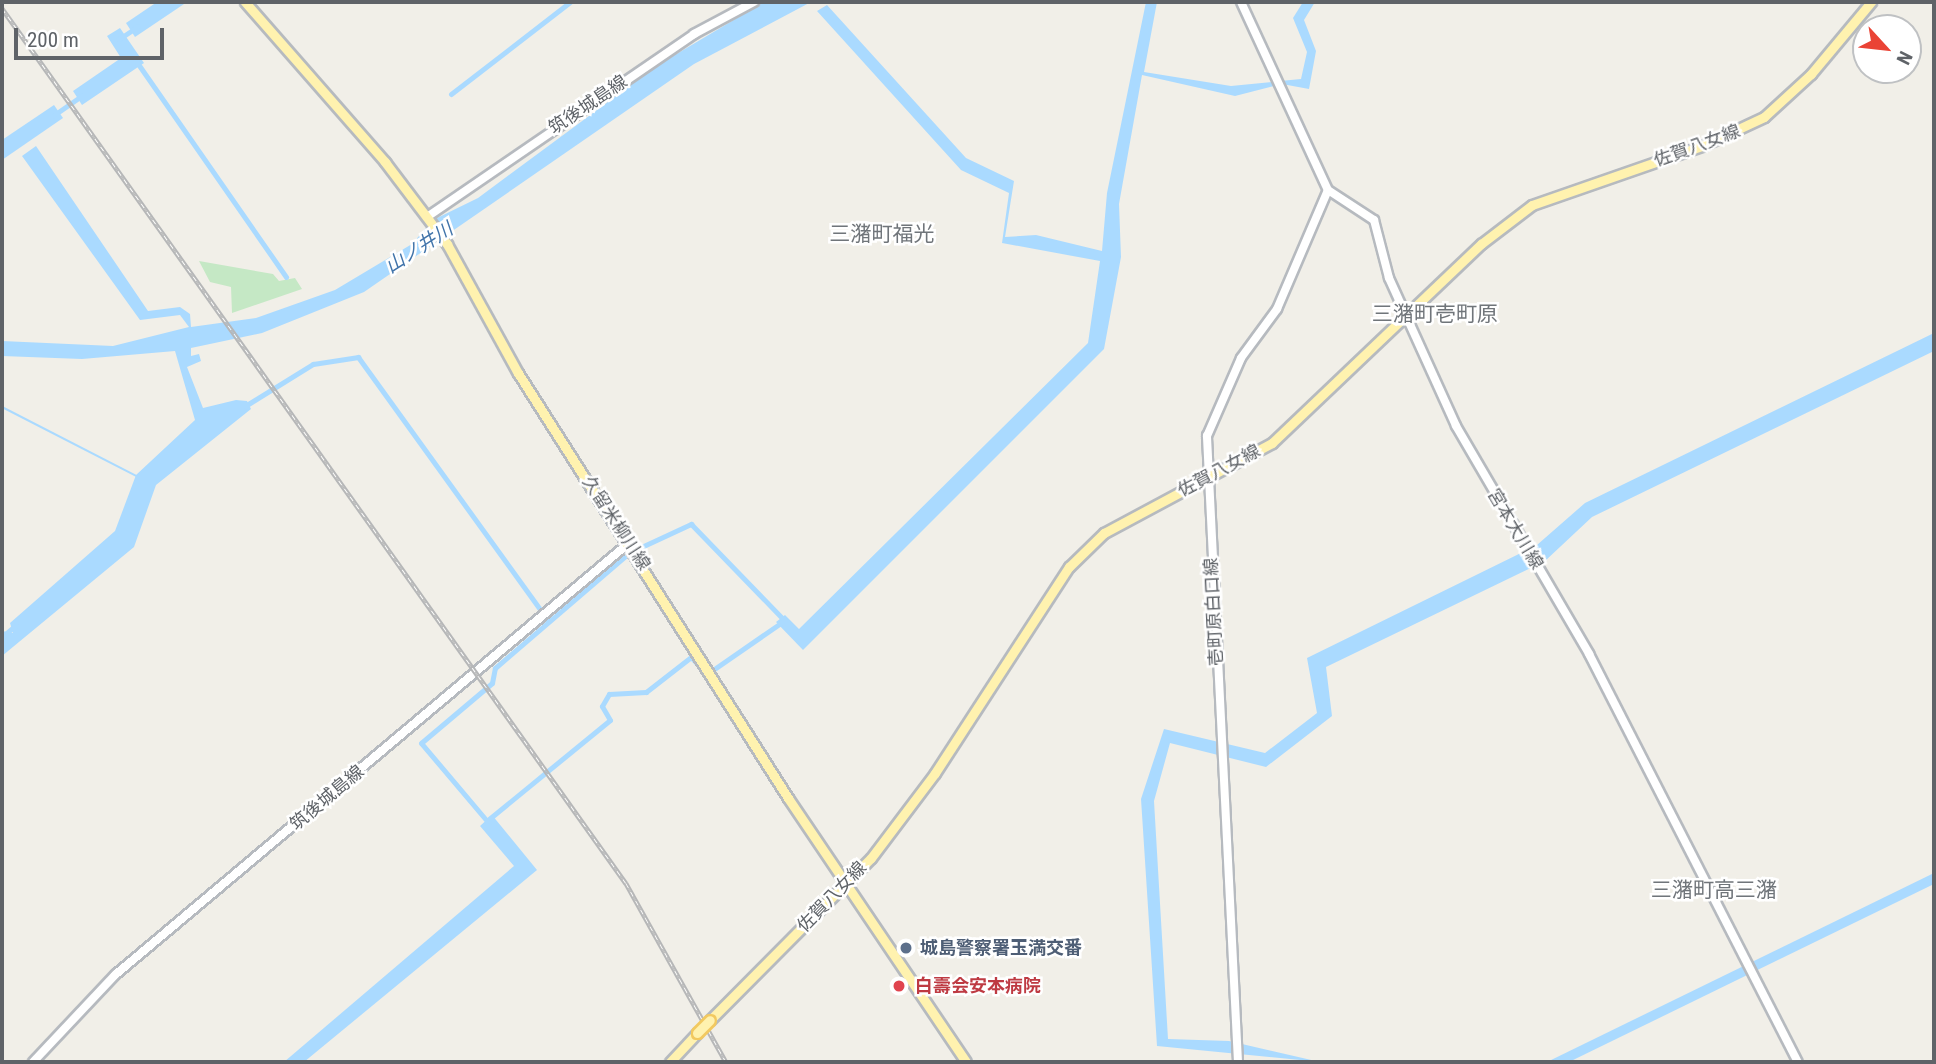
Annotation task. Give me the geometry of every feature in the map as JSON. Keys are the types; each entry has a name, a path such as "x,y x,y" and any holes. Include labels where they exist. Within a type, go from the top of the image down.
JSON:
{"main road":[{"name":"久留米柳川線","path":"245,2 447,244 518,373 629,543 844,886 967,1062"},
{"name":"筑後城島線","path":"428,218 683,42 754,2"},
{"path":"1241,2 1328,190"},
{"name":"佐賀八女線","path":"670,1062 844,886 935,773 1069,567 1132,514 1207,481 1272,443 1502,225 1532,205 1704,145 1764,117 1811,74 1871,2"},
{"name":"宮本大川線","path":"1328,190 1374,220 1405,318 1466,444 1589,654 1797,1062"},
{"name":"壱町原白口線","path":"1238,1058 1207,481 1215,411 1241,358 1277,309 1328,190"},
{"name":"筑後城島線","path":"33,1062 115,975 629,543"}],"green space":[{"path":"199,261 273,274 279,281 295,278 302,289 232,313 231,287 210,282"}],"water":[{"path":"157,2 187,2 135,37 126,23"},
{"name":"山ノ井川","path":"764,2 811,2 694,64 364,292 262,333 191,348 191,356 199,354 201,361 187,367 203,408 236,400 247,401 251,409 156,485 134,547 2,656 2,631 13,633 10,623 115,531 136,475 195,420 175,351 82,359 2,356 2,341 113,346 189,327 180,315 140,320 22,156 36,146 148,311 180,307 190,314 191,327 256,318 335,290 412,244 433,220 478,198 658,65"},
{"path":"1146,2 1157,2 1144,72 1231,86 1301,79 1307,52 1293,18 1303,2 1315,2 1304,20 1316,51 1309,89 1282,84 1235,96 1142,75 1119,204 1121,257 1104,349 803,650 776,622 785,615 799,629 1088,343 1100,261 1002,243 1009,193 961,170 817,11 827,5 966,158 1014,181 1005,237 1036,235 1102,251 1107,193"},
{"path":"120,28 144,63 82,105 73,91 121,58 107,36"},
{"path":"54,105 63,118 2,160 2,140"},
{"path":"1934,333 1934,351 1592,517 1545,561 1326,667 1332,716 1266,767 1170,743 1154,801 1168,1039 1229,1041 1320,1062 1157,1046 1141,799 1164,729 1265,753 1317,713 1307,658 1537,545 1585,503"},
{"path":"492,815 537,870 304,1062 284,1062 514,866 480,826"},
{"path":"1934,873 1934,884 1569,1062 1547,1062"}],"waterway":[{"path":"451,94 570,2"},
{"path":"119,39 137,27"},
{"path":"136,61 286,277"},
{"path":"54,115 83,95"},
{"path":"245,406 313,364 358,357 548,620"},
{"path":"2,407 138,477"},
{"path":"637,549 691,524 785,621"},
{"path":"487,821 421,743 492,683 495,668 631,551"},
{"path":"707,674 782,622"},
{"path":"2,637 16,625"},
{"path":"489,819 610,720 602,706 609,694 646,692 691,657 700,667"}],"railway":[{"path":"2,8 626,883 726,1062"}],"place":[{"name":"城島警察署玉満交番","path":"906,948"},
{"name":"白壽会安本病院","path":"899,986"}],"district":[{"name":"三潴町福光","path":"882,234"},
{"name":"三潴町壱町原","path":"1435,314"},
{"name":"三潴町高三潴","path":"1714,890"}]}
